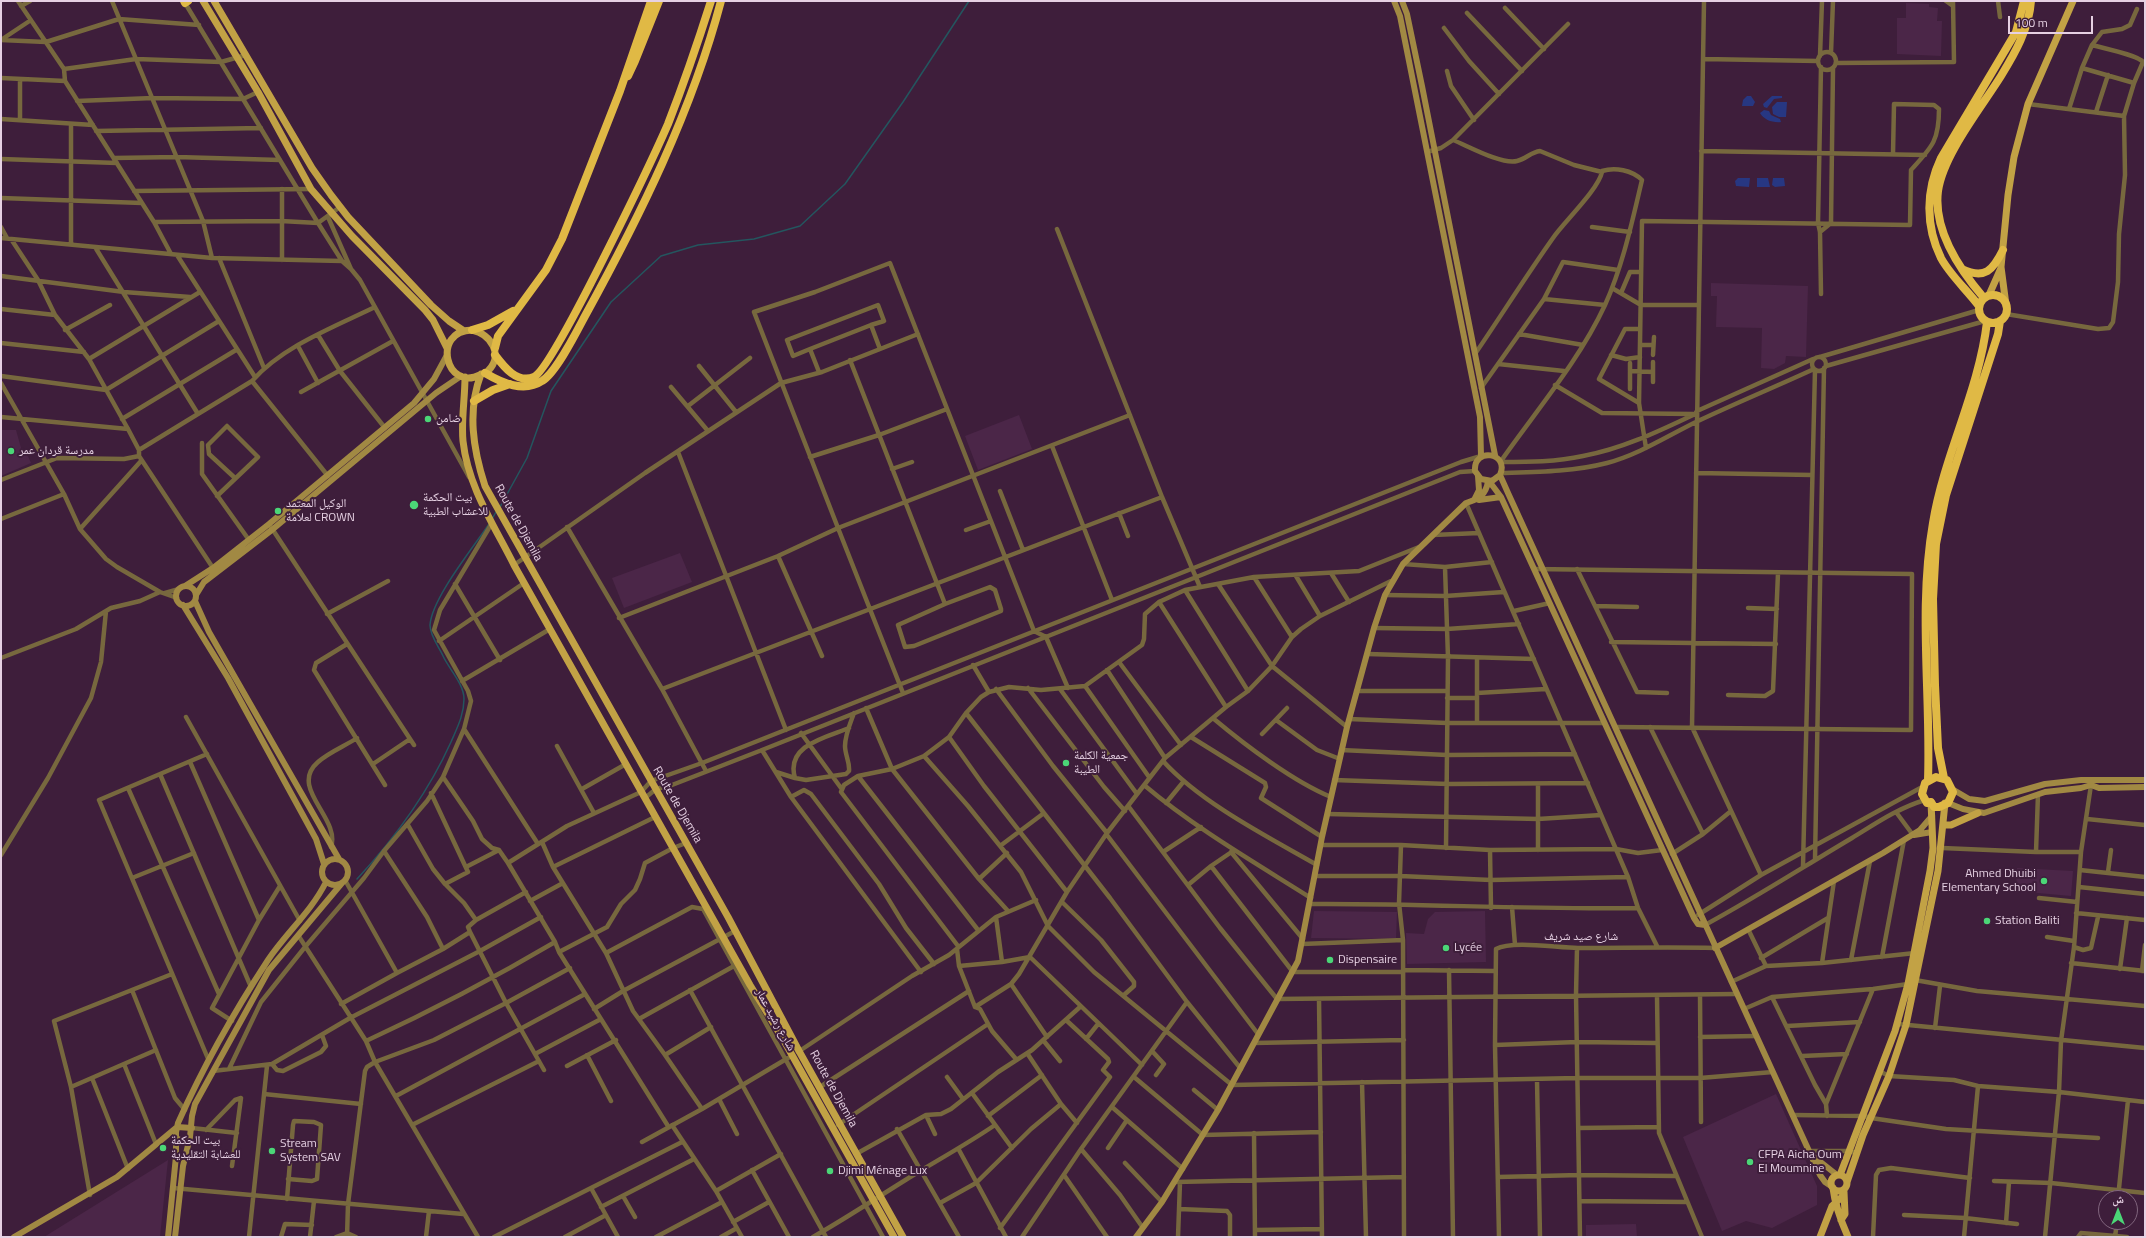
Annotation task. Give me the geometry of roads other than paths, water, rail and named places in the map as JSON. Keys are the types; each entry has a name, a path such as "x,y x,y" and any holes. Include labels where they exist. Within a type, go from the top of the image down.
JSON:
{"highway":[{"path":"650,1 620,90 562,239 546,270 498,336 495,352 511,373 526,378 537,375 549,359 596,273 667,125 689,70 711,1"},
{"path":"620,90 636,61 659,1"},
{"path":"483,374 510,384 533,386 544,380 575,335 633,221 668,147 699,72 721,1"},
{"path":"1926,783 1936,777 1944,778 1950,783 1952,796 1947,803 1939,807 1934,807 1922,794 1926,783 1929,746 1925,641 1928,556 1940,485 1980,361 1986,321 1979,308 1942,258 1931,223 1928,200 1935,170 2016,32 2024,1"},
{"path":"1944,778 1938,748 1935,685 1933,599 1936,544 1946,495 1998,334 2000,321 2006,314 2006,305 2001,298 1986,297 1961,268 1947,241 1942,224 1938,192 1941,179 1949,159 2010,61 2024,34 2031,1"},
{"path":"1961,268 1976,274 1986,273 1994,266 2003,250"},
{"path":"1979,308 1986,297"},
{"path":"468,330 488,325 518,307"},
{"path":"1986,321 2000,321"},
{"path":"474,401 492,390 510,384"}],"main road":[{"path":"203,1 238,57 311,189 330,215 425,310 433,320 447,351 451,367 463,377 475,378 483,374 492,365 495,352 487,335 468,330 449,321 431,305 340,207 312,168 214,1"},
{"path":"1394,1 1400,16 1480,417 1481,456"},
{"path":"1402,1 1407,14 1494,455 1501,462 1501,474 1704,925 1822,1177 1844,1196"},
{"path":"2006,305 2001,268 2011,175 2028,104 2073,1"},
{"path":"265,106 273,102"},
{"path":"1434,188 1441,186"},
{"path":"1986,297 2001,268"},
{"path":"324,864 316,840 228,678 183,605 176,598 182,587 213,568 249,540 271,527 423,394 437,375 454,337 468,330"},
{"name":"Route de Djemila","path":"483,374 474,401 473,432 478,465 485,486 735,930 799,1051 903,1237"},
{"path":"183,605 190,605 196,598 204,582 271,527 427,401 463,377"},
{"path":"463,377 463,442 474,486 492,523 524,583 656,817 721,939 788,1058 833,1129 894,1237"},
{"path":"1474,501 1479,490 1475,464 1481,456 1488,454 1494,455"},
{"path":"1477,474 1488,481 1501,497 1694,918 1698,924 1704,925"},
{"path":"1488,481 1496,479 1501,474"},
{"path":"1474,501 1484,494 1488,481"},
{"path":"1136,1237 1177,1182 1241,1069 1258,1034 1293,972 1303,941 1322,837 1341,750 1374,628 1391,581 1403,564 1466,503 1490,497 1501,497"},
{"path":"175,1237 180,1188 192,1128 192,1103 210,1062 232,1021 271,966 348,876 348,867 339,859 331,847 210,632 196,598 194,589 182,587"},
{"path":"1952,789 1969,799 1985,801 2045,784 2081,780 2145,780"},
{"path":"1943,826 1961,822 1978,813 1990,811 2038,794 2091,785 2099,788 2145,787"},
{"path":"1848,1237 1841,1221 1842,1217 1834,1203 1832,1179 1839,1175 1853,1152 1868,1117 1889,1076 1906,1025 1915,980 1917,953 1933,848 1932,816 1928,801"},
{"path":"1868,1117 1881,1072 1898,1024 1908,984 1934,896 1942,848 1943,826 1947,803 1978,813"},
{"path":"1715,948 1749,931 1913,835 1932,816"},
{"path":"1913,835 1932,832"},
{"path":"339,859 332,858 324,864 321,873 326,882 335,885 344,882"},
{"path":"168,1237 177,1126 185,1110 192,1103 212,1071 250,996 251,987 269,958 300,921 320,894 326,882"},
{"path":"14,1237 90,1195 128,1169 177,1126 192,1128"},
{"path":"176,1138 182,1141 190,1140"},
{"path":"1841,1221 1845,1214 1844,1196 1853,1152"},
{"path":"1811,1153 1847,1182"},
{"path":"1820,1237 1834,1203 1844,1196"}],"street":[{"path":"18,1 64,69 65,81 154,222 171,254"},
{"path":"21,6 30,1"},
{"path":"112,1 203,221 212,258"},
{"path":"1704,1 1696,412 1692,727 1762,875"},
{"path":"1821,294 1820,232 1818,223 1820,67 1818,61 1820,56 1822,1"},
{"path":"1831,224 1833,69 1836,63 1836,58 1832,53 1833,1"},
{"path":"1836,63 1954,62 1953,4 1946,1"},
{"path":"1998,1 2000,18"},
{"path":"186,2 318,223 342,261 360,280 474,486"},
{"path":"1504,8 1544,49"},
{"path":"2069,109 2082,68 2092,45 2102,32 2122,29 2130,25 2137,9"},
{"path":"1467,13 1522,71"},
{"path":"1,40 46,42 119,19 199,25"},
{"path":"1,40 31,20"},
{"path":"1427,152 1453,140 1568,24"},
{"path":"1444,28 1460,50 1499,94"},
{"path":"2006,314 2098,329 2109,328 2111,325 2118,282 2119,234 2125,175 2124,116 2134,83 2144,65 2142,60 2092,45"},
{"path":"1820,56 1826,52 1832,53"},
{"path":"64,69 136,59 221,62 246,55"},
{"path":"1703,59 1818,61"},
{"path":"1820,67 1826,70 1833,69"},
{"path":"2082,68 2134,83"},
{"path":"1447,71 1451,86 1474,120"},
{"path":"2096,112 2108,75"},
{"path":"1,78 65,81"},
{"path":"20,80 20,120"},
{"path":"77,101 152,98 244,99 258,92"},
{"path":"1646,448 1643,437 1639,403 1642,221 1910,225 1911,170 1925,155 1936,138 1939,130 1939,109 1934,104 1894,104 1893,154"},
{"path":"2028,104 2124,116"},
{"path":"1,119 93,125"},
{"path":"71,124 71,244"},
{"path":"96,131 261,128"},
{"path":"1453,140 1490,155 1511,161 1518,161 1535,151 1540,151 1574,165 1602,171 1616,169 1630,172 1642,180 1630,232 1605,305 1583,345 1501,462"},
{"path":"1701,151 1925,155"},
{"path":"114,158 177,157 280,160"},
{"path":"1,159 117,163"},
{"path":"1475,354 1554,236 1600,178 1602,171"},
{"path":"282,189 282,260"},
{"path":"134,191 311,189"},
{"path":"1,198 142,203"},
{"path":"154,222 281,221 318,223 340,207"},
{"path":"330,215 351,269"},
{"path":"1820,232 1831,224"},
{"path":"1,227 38,280 55,315 65,330 89,359 128,429 138,450 139,456 213,568"},
{"path":"1592,227 1630,232"},
{"path":"1057,229 1162,497 1200,587"},
{"path":"1,238 212,258 342,261"},
{"path":"95,247 198,414"},
{"path":"177,255 254,379 328,476"},
{"path":"219,258 264,368"},
{"path":"1482,388 1544,299 1563,262 1618,270"},
{"path":"903,693 754,312 815,292 890,263 1034,632 1046,637 1068,688"},
{"path":"1620,293 1630,272 1641,272"},
{"path":"1,276 124,292 190,297"},
{"path":"1612,288 1640,304 1699,304"},
{"path":"89,359 200,292"},
{"path":"1544,299 1605,305"},
{"path":"878,305 884,320 871,325 793,356 787,340 878,305"},
{"path":"65,330 110,306"},
{"path":"138,450 254,379 264,368 298,346 375,307"},
{"path":"1,308 55,315"},
{"path":"1501,462 1542,461 1583,456 1623,446 1813,359 1979,308"},
{"path":"1,376 106,390 218,321"},
{"path":"1501,474 1563,471 1606,463 1646,448 1696,422 1814,370 1819,371 1825,367 1986,321"},
{"path":"871,325 880,349"},
{"path":"1639,403 1599,379 1625,329 1640,329"},
{"path":"514,565 567,527 781,383 819,372 918,334"},
{"path":"1519,334 1583,345"},
{"path":"318,335 340,371 385,428"},
{"path":"1653,355 1654,336"},
{"path":"301,392 393,341"},
{"path":"1,343 84,352"},
{"path":"1640,345 1653,345"},
{"path":"298,346 318,383"},
{"path":"810,349 819,372"},
{"path":"122,419 236,350"},
{"path":"1611,355 1626,359 1640,357"},
{"path":"1815,860 1817,845 1825,367 1825,360 1820,357"},
{"path":"688,406 750,358"},
{"path":"1803,866 1812,475 1813,359"},
{"path":"850,360 945,604"},
{"path":"1653,362 1653,382"},
{"path":"1630,363 1630,388"},
{"path":"1498,364 1564,371"},
{"path":"699,366 736,412"},
{"path":"1630,371 1653,372"},
{"path":"1,383 64,494 80,529 106,559 162,593 176,598"},
{"path":"1555,385 1602,413 1640,415 1696,412"},
{"path":"671,387 708,431"},
{"path":"810,457 878,435 947,409"},
{"path":"619,618 778,556 838,528 1130,415"},
{"path":"1,416 128,429"},
{"path":"217,496 258,457 227,426 208,445 209,454 235,478"},
{"path":"202,443 202,474 249,540"},
{"path":"1052,446 1112,600"},
{"path":"678,452 786,730"},
{"path":"1,480 57,458 124,459 139,456"},
{"path":"643,795 651,781 702,763 1461,462 1481,456"},
{"path":"80,529 142,461"},
{"path":"892,469 912,462"},
{"path":"508,862 594,813 762,750 801,733 1460,472 1477,474"},
{"path":"1696,474 1812,475"},
{"path":"1000,491 1023,550"},
{"path":"1,519 64,494"},
{"path":"662,690 1162,497"},
{"path":"1466,503 1628,877 1638,908 1658,946"},
{"path":"1120,513 1128,536"},
{"path":"966,530 991,521"},
{"path":"229,1069 262,1002 306,946 364,878 384,851 408,825 443,777 464,729 471,701 462,681 434,630 436,621 455,584 492,523"},
{"path":"271,527 414,745"},
{"path":"567,527 662,690 706,771"},
{"path":"1433,535 1478,533"},
{"path":"842,788 858,776 892,770 924,756 949,737 966,713 989,692 996,689 1009,686 1041,690 1085,686 1142,645 1144,639 1145,614 1159,602 1185,590 1254,577 1296,576 1359,571 1424,545"},
{"path":"778,556 810,632 822,656"},
{"path":"1403,564 1445,568 1492,562"},
{"path":"1445,568 1448,658 1448,818 1446,848"},
{"path":"1534,569 1912,574 1911,730 1616,727"},
{"path":"1576,570 1637,692 1667,693"},
{"path":"1331,573 1349,602"},
{"path":"1728,695 1765,696 1773,691 1778,573"},
{"path":"1296,576 1320,616"},
{"path":"1254,577 1292,637"},
{"path":"327,614 388,581"},
{"path":"975,1007 1011,984 1030,957 1067,892 1107,834 1127,809 1149,777 1164,760 1226,707 1248,691 1272,666 1292,637 1320,616 1391,581"},
{"path":"439,641 524,583"},
{"path":"455,584 500,660"},
{"path":"1218,584 1272,666 1347,727"},
{"path":"1,658 76,629 106,611 122,604 148,598 182,587"},
{"path":"990,587 995,590 1001,611 914,646 905,647 898,625 945,604 990,587"},
{"path":"1185,590 1248,691"},
{"path":"1385,595 1445,596 1504,592"},
{"path":"1159,602 1226,707"},
{"path":"1514,611 1550,603"},
{"path":"1595,606 1637,607"},
{"path":"1748,608 1776,609"},
{"path":"1,855 48,778 91,698 101,662 106,611"},
{"path":"1374,628 1447,629 1519,624"},
{"path":"462,681 500,660 550,629"},
{"path":"1611,642 1776,644"},
{"path":"347,644 316,663 314,670 358,738 385,785"},
{"path":"1368,654 1448,658 1534,659"},
{"path":"1477,658 1477,722"},
{"path":"1118,662 1181,745"},
{"path":"973,665 989,692"},
{"path":"1107,670 1164,760 1184,782 1258,831 1317,865"},
{"path":"1085,686 1149,777"},
{"path":"1028,688 1104,788 1127,809 1163,852 1277,999 1403,999 1576,995 1657,996 1737,994"},
{"path":"996,689 1258,1034"},
{"path":"1060,689 1137,794"},
{"path":"1447,698 1546,689"},
{"path":"1356,691 1447,691"},
{"path":"866,708 892,770 979,880 1008,911"},
{"path":"1262,734 1287,708"},
{"path":"776,772 806,780 849,771 850,765 845,748 854,713"},
{"path":"966,713 1085,866 1187,1002 1241,1069"},
{"path":"186,718 300,921"},
{"path":"1214,718 1236,738 1318,792 1331,798"},
{"path":"1349,719 1447,723 1604,723"},
{"path":"1276,720 1317,750 1340,759"},
{"path":"1650,727 1703,834"},
{"path":"795,778 793,765 796,758 809,743 849,728"},
{"path":"464,729 540,843 553,867 595,934 606,953 623,991 639,1019 702,1110"},
{"path":"801,733 833,775 842,788 842,792 958,948 959,966 975,1007 980,1009 988,1024 1016,1059"},
{"path":"949,737 984,786 1020,830 1067,892"},
{"path":"1191,737 1265,783 1266,788 1261,798 1322,837"},
{"path":"331,847 332,831 310,790 310,775 318,762 358,738"},
{"path":"373,764 410,739"},
{"path":"557,746 594,813"},
{"path":"762,750 791,796 921,972"},
{"path":"1341,750 1447,755 1574,754"},
{"path":"207,754 99,800 210,1062"},
{"path":"924,756 1007,853 1021,872 1048,926 1083,962 1232,1085 1362,1082 1450,1082 1578,1078 1700,1078 1773,1072"},
{"path":"190,762 259,920"},
{"path":"582,789 626,764"},
{"path":"160,774 251,987"},
{"path":"858,776 978,930"},
{"path":"443,777 482,839 492,848 499,850 508,862 530,901 541,917 559,952 594,1009 616,1040 670,1126 716,1191 742,1237"},
{"path":"1334,780 1448,784 1538,785 1588,783"},
{"path":"1166,803 1184,782"},
{"path":"1694,918 1762,875 1926,783"},
{"path":"1144,785 1166,803 1233,851 1310,901 1399,903 1491,908 1638,908"},
{"path":"1538,785 1538,850"},
{"path":"2045,1237 2059,1092 2061,1041 2074,947 2081,852 2091,785"},
{"path":"128,788 219,994"},
{"path":"791,796 804,790 811,794 879,884 906,928 934,964"},
{"path":"431,793 466,867 467,873 445,884"},
{"path":"2036,852 2038,794"},
{"path":"1704,925 1744,904 1803,866 1896,812 1928,801"},
{"path":"1672,854 1703,834 1731,810"},
{"path":"1896,812 1913,835"},
{"path":"1000,846 1044,813"},
{"path":"1328,814 1538,819 1601,815"},
{"path":"553,867 656,817"},
{"path":"2087,819 2145,826"},
{"path":"408,825 445,884 464,903 476,920"},
{"path":"1163,852 1201,827"},
{"path":"1882,957 1904,840"},
{"path":"559,952 607,927 621,904 635,890 645,862 672,848 686,843"},
{"path":"1321,845 1401,845 1490,850 1616,849 1638,853 1662,850"},
{"path":"1401,845 1399,903 1403,940 1404,1237"},
{"path":"1942,848 2036,852 2081,852"},
{"path":"466,867 499,850"},
{"path":"1490,850 1491,908"},
{"path":"2108,872 2111,850"},
{"path":"384,851 426,917 443,949"},
{"path":"1188,885 1211,866 1233,851"},
{"path":"1233,851 1303,941 1403,940"},
{"path":"132,878 194,853"},
{"path":"979,880 1007,853"},
{"path":"1851,960 1870,861"},
{"path":"1211,866 1293,972 1449,970 1495,971"},
{"path":"2080,870 2145,877"},
{"path":"1315,876 1400,876 1490,880 1628,877"},
{"path":"1822,963 1834,881"},
{"path":"344,882 397,973"},
{"path":"530,901 563,883"},
{"path":"232,1021 212,1008 259,920 280,886"},
{"path":"2079,887 2145,894"},
{"path":"526,892 476,920 468,927 506,1003 522,1028 544,1070"},
{"path":"2039,898 2077,902"},
{"path":"642,1142 702,1110 788,1058 958,948 978,930 996,917 1036,900"},
{"path":"1062,902 1101,940 1134,982 1134,986 1124,995"},
{"name":"شارع رشيد عمار","path":"606,953 692,907 703,909 721,939 734,966 788,1058 865,1206 883,1237"},
{"path":"1512,908 1515,946"},
{"path":"2076,913 2098,917 2145,920"},
{"path":"212,1071 267,1066 272,1064 350,1018 480,951 541,917"},
{"path":"996,917 1002,962"},
{"path":"2074,947 2083,950 2091,948 2098,917"},
{"path":"1761,958 1828,918"},
{"path":"2120,969 2127,918"},
{"path":"594,1009 623,991 721,939 735,930"},
{"path":"1749,931 1766,966"},
{"path":"341,1004 443,949 470,932"},
{"path":"298,935 366,1041 375,1062 463,1214 478,1237"},
{"path":"2047,937 2074,941"},
{"path":"366,1041 422,1015 494,978 555,942"},
{"path":"2071,963 2143,971 2145,945"},
{"name":"شارع صيد شريف","path":"1499,1237 1495,1045 1496,949 1501,946 1577,948 1658,946 1715,948"},
{"path":"1577,948 1576,995 1580,1237"},
{"path":"1731,982 1766,966 1822,963 1917,953"},
{"path":"959,966 1002,962 1030,957"},
{"path":"1030,957 1080,1007 1142,1065"},
{"path":"639,1019 734,966"},
{"path":"347,1235 348,1204 365,1071 367,1067 375,1062 434,1040 570,968"},
{"path":"1449,970 1453,1237"},
{"path":"90,1195 71,1086 54,1021 172,974"},
{"path":"1744,1009 1772,997 1873,989 1908,984 1915,980 1940,986 2145,1006"},
{"path":"1011,984 1060,1061"},
{"path":"1935,1028 1940,986"},
{"path":"1826,1104 1873,989"},
{"path":"132,990 174,1098 185,1110"},
{"path":"690,990 826,1237"},
{"path":"820,1087 969,992"},
{"path":"396,1096 585,994"},
{"path":"1700,995 1701,1122"},
{"path":"250,996 262,1002"},
{"path":"1657,996 1658,1128 1662,1142 1702,1237"},
{"path":"1772,997 1815,1085 1826,1104 1827,1116"},
{"path":"1319,999 1322,1237"},
{"path":"1022,1237 1081,1149 1187,1002"},
{"path":"856,1154 897,1129 926,1115 944,1113 1016,1059 1027,1053 1080,1007"},
{"path":"535,1054 601,1019"},
{"path":"1000,1228 1110,1077 1103,1070 1109,1062 1108,1059 1066,1020"},
{"path":"1787,1026 1860,1022"},
{"path":"833,1129 988,1024"},
{"path":"1086,1039 1098,1024"},
{"path":"1898,1024 2145,1048"},
{"path":"665,1055 711,1027"},
{"path":"272,1064 277,1070 283,1071 321,1052 326,1046 322,1035"},
{"path":"1700,1037 1756,1036"},
{"path":"567,1066 616,1040"},
{"path":"1254,1043 1404,1040"},
{"path":"1495,1045 1577,1042 1657,1043"},
{"path":"71,1086 156,1050"},
{"path":"1152,1051 1164,1063 1164,1066 1156,1075"},
{"path":"1027,1053 1061,1104 1077,1122"},
{"path":"1802,1056 1847,1054"},
{"path":"587,1055 611,1101"},
{"path":"412,1124 539,1061"},
{"path":"124,1064 156,1144"},
{"path":"250,1237 267,1066"},
{"path":"1881,1072 1889,1076 1954,1080 1978,1086 2059,1092 2145,1102"},
{"path":"988,1116 1042,1075"},
{"path":"946,1077 963,1099"},
{"path":"1134,1077 1203,1135 1321,1132"},
{"path":"92,1078 128,1169"},
{"path":"1537,1080 1540,1237"},
{"path":"1362,1082 1366,1237"},
{"path":"1964,1237 1978,1086"},
{"path":"1194,1090 1218,1110"},
{"path":"972,1093 1012,1148"},
{"path":"264,1094 361,1104"},
{"path":"206,1130 239,1098 242,1101 232,1166"},
{"path":"719,1099 737,1134"},
{"path":"2119,1190 2128,1100"},
{"path":"940,1203 976,1183 1061,1104"},
{"path":"1112,1107 1183,1169"},
{"path":"926,1115 935,1134"},
{"path":"1794,1115 1868,1117 1946,1129 2098,1138"},
{"path":"1108,1148 1127,1120"},
{"path":"287,1199 288,1179 294,1121 314,1122 321,1125 317,1179 312,1182 288,1179"},
{"path":"814,1237 855,1214 921,1170 959,1150 995,1125"},
{"path":"192,1128 237,1133"},
{"path":"1579,1128 1658,1128"},
{"path":"897,1129 959,1237"},
{"path":"1254,1133 1255,1237"},
{"path":"494,1237 682,1142"},
{"path":"1081,1149 1120,1194 1143,1228"},
{"path":"959,1150 1006,1237"},
{"path":"1811,1153 1853,1152"},
{"path":"716,1191 781,1154"},
{"path":"601,1207 694,1159"},
{"path":"1125,1163 1162,1202"},
{"path":"1873,1237 1876,1175 1879,1170 1891,1168 1970,1178"},
{"path":"752,1170 789,1237"},
{"path":"1064,1175 1107,1237"},
{"path":"1498,1177 1580,1175 1676,1176"},
{"path":"1178,1237 1179,1209 1177,1182 1404,1178"},
{"path":"1994,1181 2051,1183 2110,1190"},
{"path":"2006,1224 2009,1182"},
{"path":"173,1188 463,1214"},
{"path":"591,1188 616,1236"},
{"path":"623,1196 635,1217"},
{"path":"310,1237 314,1201"},
{"path":"1580,1201 1687,1202"},
{"path":"656,1237 722,1202"},
{"path":"733,1222 770,1202"},
{"path":"1179,1209 1226,1211 1230,1215 1230,1237"},
{"path":"426,1237 428,1211"},
{"path":"565,1237 606,1215"},
{"path":"1904,1215 1965,1218 2006,1224 2017,1224"},
{"path":"281,1237 285,1224 312,1225"},
{"path":"721,1237 737,1228"},
{"path":"1255,1230 1322,1229"},
{"path":"2078,1237 2081,1233 2127,1237"},
{"path":"336,1237 347,1235 356,1237"}],"waterway":[{"path":"500,507 527,458 551,391 611,302 661,256 698,245 754,239 800,226 845,184 903,102 969,1"},
{"path":"492,519 496,512"},
{"path":"357,879 410,814 442,761 460,721 464,705 462,688 433,637 430,625 432,614 445,588 489,524"}],"place":[{"name":"ضامن","path":"428,419"},
{"name":"مدرسة قردان عمر","path":"11,451"},
{"name":"بيت الحكمة للاعشاب الطبية","path":"414,505"},
{"name":"الوكيل المعتمد لعلامة CROWN","path":"278,511"},
{"name":"جمعية الكلمة الطيبة","path":"1066,763"},
{"name":"Ahmed Dhuibi Elementary School","path":"2044,881"},
{"name":"Station Baliti","path":"1987,921"},
{"name":"Lycée","path":"1446,948"},
{"name":"Dispensaire","path":"1330,960"},
{"name":"بيت الحكمة للعشابة التقليدية","path":"163,1148"},
{"name":"Stream System SAV","path":"272,1151"},
{"name":"CFPA Aicha Oum El Moumnine","path":"1750,1162"},
{"name":"Djimi Ménage Lux","path":"830,1171"}]}
